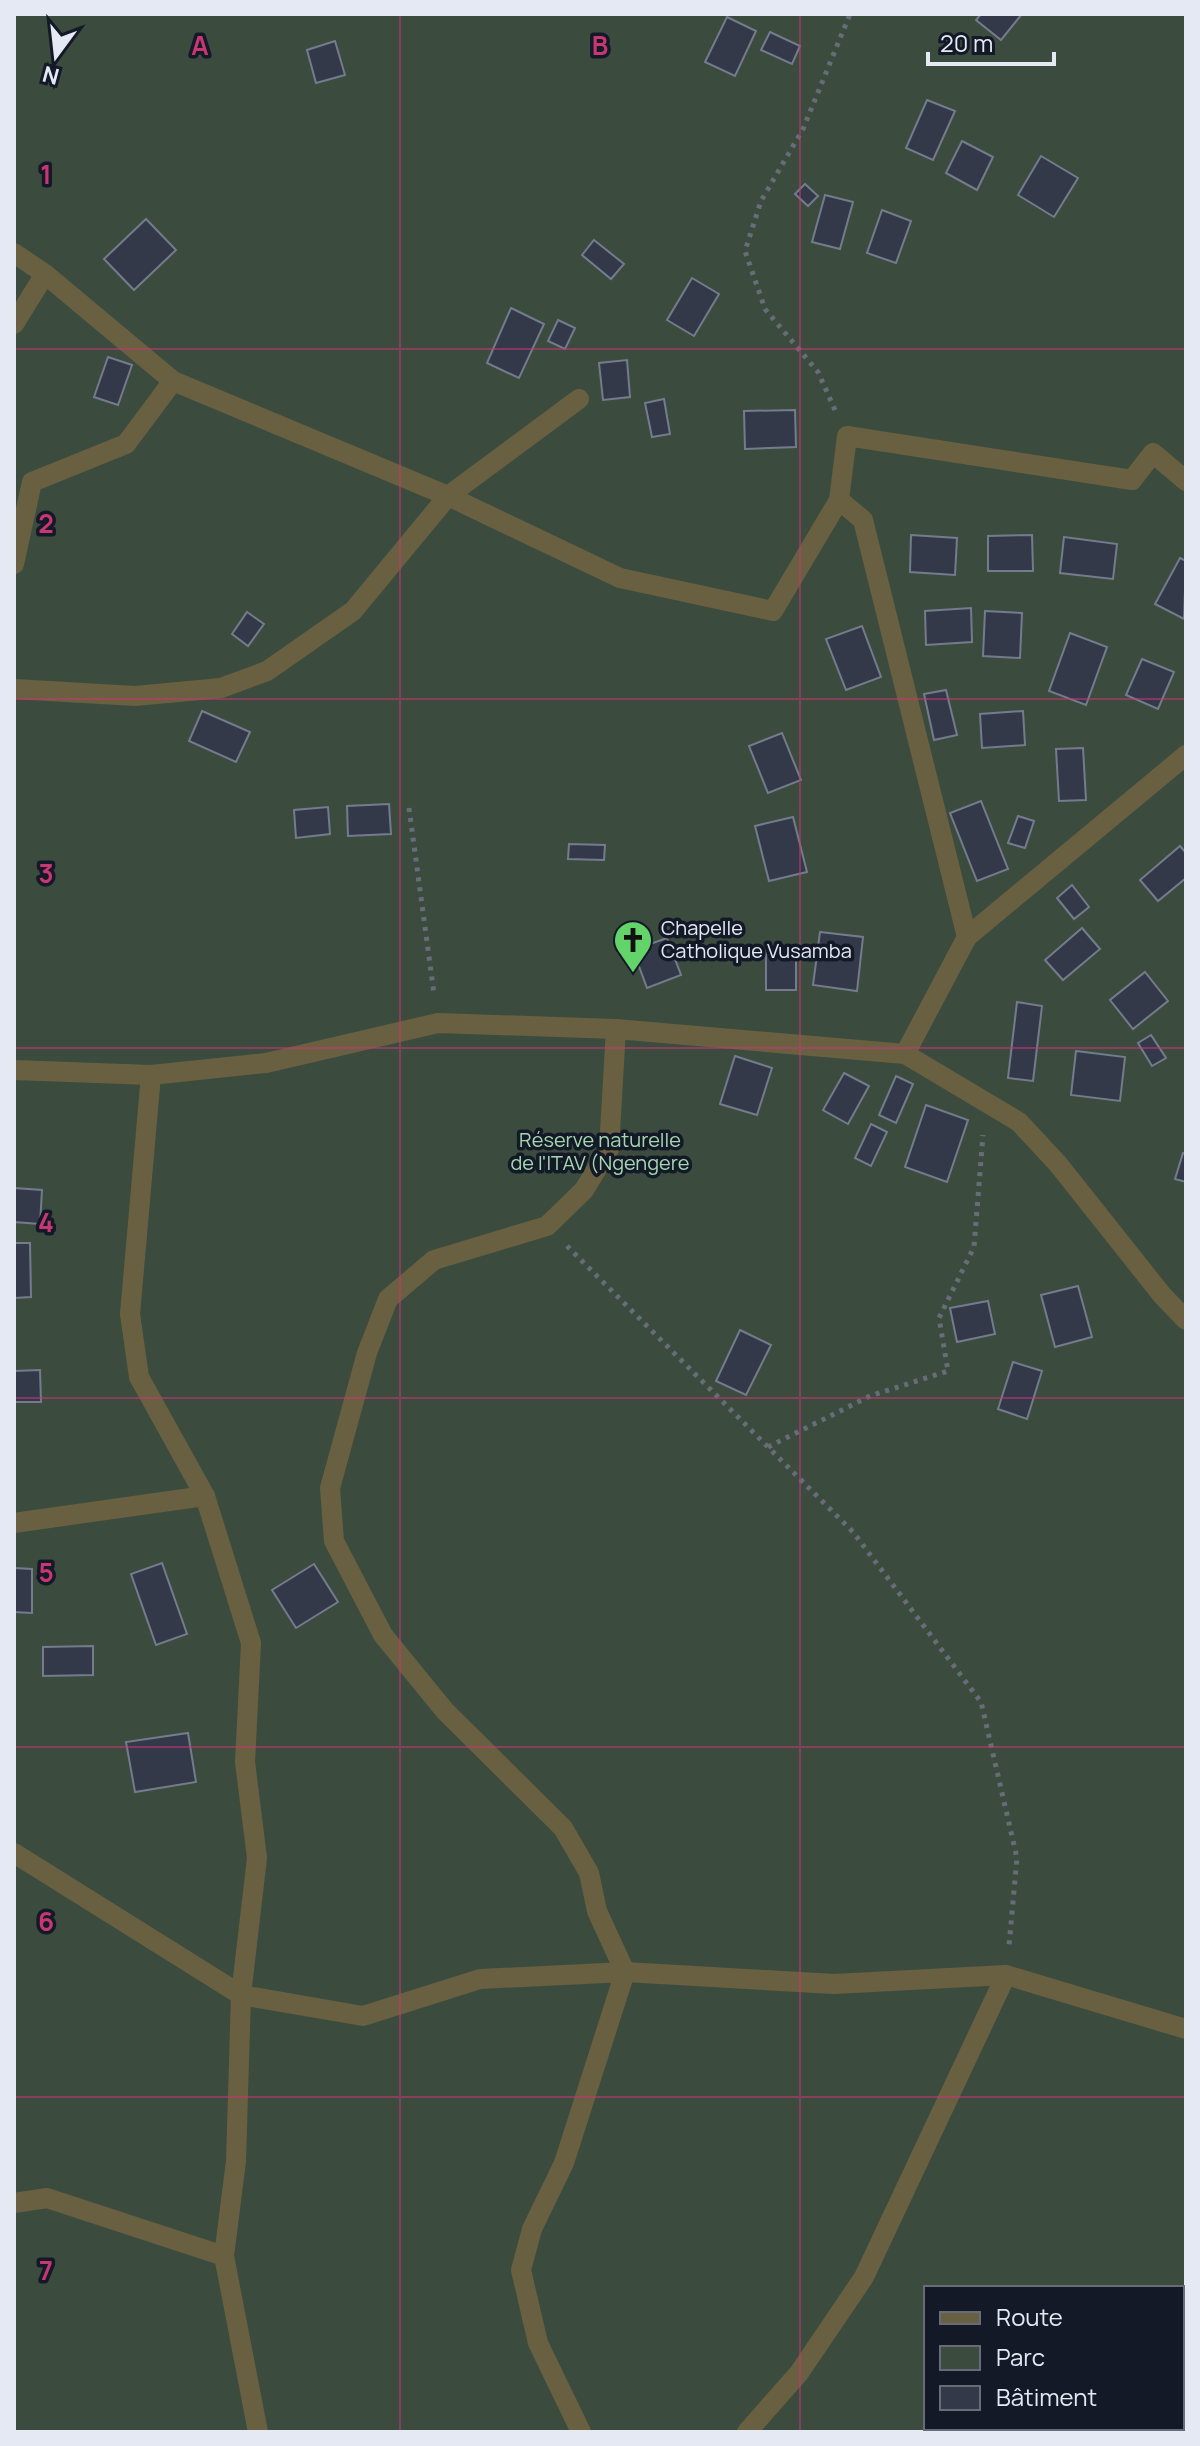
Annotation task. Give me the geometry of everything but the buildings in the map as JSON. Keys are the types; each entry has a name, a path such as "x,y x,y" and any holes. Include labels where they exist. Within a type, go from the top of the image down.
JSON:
{"street":[{"path":"14,253 45,274 173,381 448,496 620,578 773,611 839,500 847,436 1132,480 1153,453 1186,481"},
{"path":"14,324 45,274"},
{"path":"14,564 23,480 126,444 173,381"},
{"path":"14,689 135,696 221,688 267,671 353,611 448,496 579,399"},
{"path":"839,500 863,520 967,937"},
{"path":"905,1054 967,937 1186,755"},
{"path":"14,1070 151,1075 266,1063 438,1023 616,1029 905,1054 1019,1122 1058,1164 1162,1295 1186,1320"},
{"path":"581,2432 538,2343 521,2270 532,2229 564,2163 625,1972 597,1911 589,1873 563,1828 445,1711 383,1635 334,1541 330,1488 367,1353 388,1299 434,1260 547,1226 584,1190 609,1149 616,1029"},
{"path":"151,1075 130,1314 139,1377 205,1496 251,1643 245,1762 257,1858 241,1995 236,2161 224,2256 258,2432"},
{"path":"14,1523 205,1496"},
{"path":"14,1853 241,1995 363,2016 480,1979 625,1972 834,1984 1006,1975 1186,2029"},
{"path":"747,2432 799,2373 864,2277 1006,1975"},
{"path":"14,2203 47,2198 224,2256"}],"path":[{"path":"847,436 818,372 765,309 745,251 761,201 803,129 850,14"},
{"path":"409,808 438,1023"},
{"path":"768,1447 870,1396 948,1371 939,1318 974,1247 981,1176 983,1098"},
{"path":"547,1226 853,1532 981,1702 1017,1858 1006,1975"}],"green space":[{"name":"Réserve naturelle de l'ITAV (Ngengere","path":"14,14 1186,14 1186,2432 14,2432"}],"place":[{"name":"Chapelle Catholique Vusamba","path":"633,974"}]}
